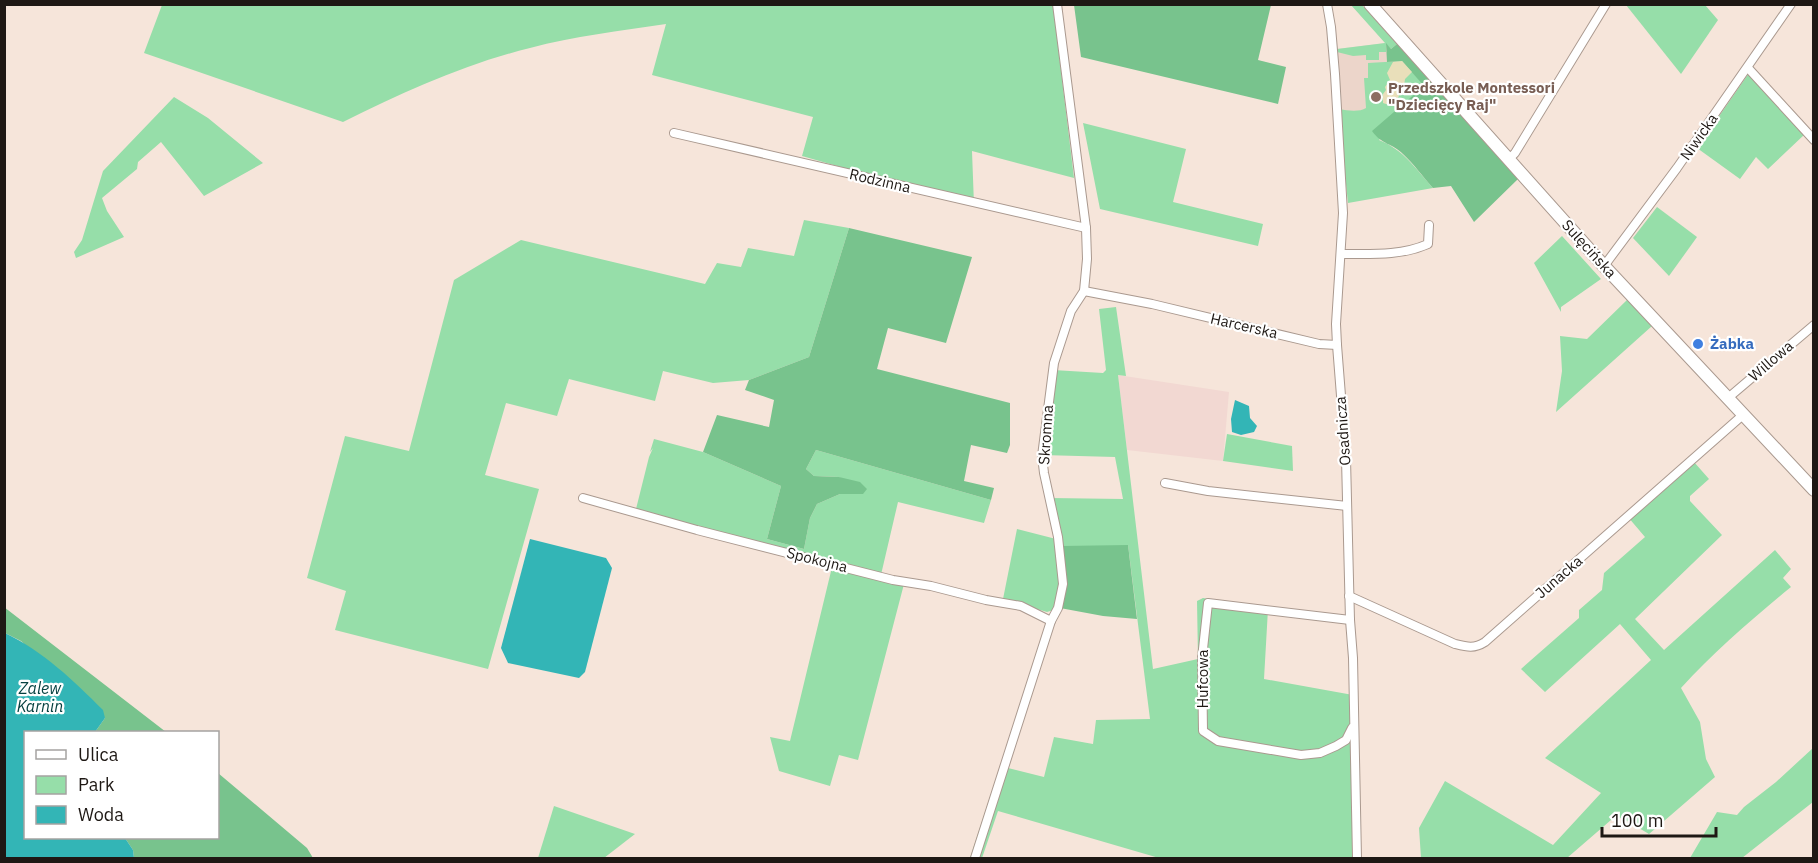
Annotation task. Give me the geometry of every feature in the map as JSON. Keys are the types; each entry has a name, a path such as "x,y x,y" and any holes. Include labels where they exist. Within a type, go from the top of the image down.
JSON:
{"street":[{"name":"Skromna","path":"975,858 1051,621 1058,608 1063,584 1058,537 1042,456 1054,363 1071,311 1084,291 1087,259 1086,228 1057,4"},
{"name":"Osadnicza","path":"1327,4 1335,74 1343,213 1336,324 1346,459 1357,858"},
{"name":"Sulęcińska","path":"1370,4 1604,266 1814,490"},
{"path":"1509,159 1515,153 1606,4"},
{"name":"Niwicka","path":"1604,266 1632,231 1791,4"},
{"path":"1748,68 1814,140"},
{"name":"Rodzinna","path":"674,133 1086,228"},
{"path":"1342,254 1382,254 1414,250 1428,244 1429,225"},
{"name":"Harcerska","path":"1084,291 1152,304 1320,344 1337,345"},
{"name":"Willowa","path":"1728,398 1814,325"},
{"name":"Junacka","path":"1349,596 1455,644 1470,648 1478,646 1744,414"},
{"path":"1165,483 1208,491 1347,506"},
{"name":"Spokojna","path":"583,498 893,580 1021,606 1051,621"},
{"name":"Hufcowa","path":"1350,620 1208,603 1202,658 1203,731 1218,741 1301,755 1320,753 1336,746 1346,740 1353,725"}],"shaded area":[{"name":"Przedszkole Montessori \"Dziecięcy Raj\"","path":"1386,43 1425,86 1343,156 1337,49"},
{"path":"1118,375 1229,392 1223,461 1127,450"}],"green space":[{"path":"162,5 1053,5 1074,178 972,151 974,205 802,156 813,117 652,75 666,24 563,40 482,62 388,100 343,122 144,53"},
{"path":"1074,5 1271,5 1258,60 1286,67 1278,104 1081,57"},
{"path":"1351,5 1362,5 1397,44 1391,49 1386,44 1386,52 1379,52 1379,60 1366,60 1366,55 1353,56 1337,52 1337,49 1385,43"},
{"path":"1626,5 1705,5 1718,20 1681,74"},
{"path":"1386,43 1391,49 1397,44 1518,179 1474,222 1451,186 1433,188 1403,154 1372,131 1424,86 1402,61 1387,62"},
{"path":"1402,61 1425,86 1379,140 1402,154 1433,188 1348,203 1340,109 1354,111 1366,108 1364,78 1368,78 1368,63"},
{"path":"1749,73 1805,134 1768,169 1756,157 1740,179 1697,148"},
{"path":"174,97 208,118 263,163 204,196 161,142 138,162 137,169 102,198 107,211 124,237 76,258 74,252 82,240 103,171"},
{"path":"1083,123 1186,149 1173,202 1263,224 1258,246 1100,209"},
{"path":"1657,207 1697,237 1669,276 1633,238"},
{"path":"804,220 849,228 809,357 749,380 713,383 663,371 655,401 569,379 557,416 506,403 485,475 539,489 488,669 335,630 346,591 307,578 345,436 409,451 454,280 521,240 705,284 717,263 741,267 748,248 794,256"},
{"path":"849,228 972,257 946,343 888,328 877,369 1010,403 1010,445 1007,453 971,445 964,481 994,488 991,500 816,450 806,469 814,476 839,477 860,482 867,489 863,494 840,494 817,504 810,518 804,549 767,539 781,486 703,452 717,415 769,427 774,400 745,390 749,380 809,357"},
{"path":"1562,236 1601,279 1561,307 1561,312 1534,263"},
{"path":"1627,300 1652,326 1556,412 1562,371 1560,336 1587,339"},
{"path":"1116,307 1126,376 1118,375 1153,669 1198,659 1197,601 1203,598 1268,609 1264,679 1353,695 1353,858 1159,858 998,811 982,858 970,858 1000,766 1044,777 1054,737 1093,744 1096,720 1150,719 1128,545 1060,608 1047,612 1003,599 1017,529 1056,539 1050,498 1123,499 1115,457 1042,455 1053,370 1103,373 1106,370 1099,309"},
{"path":"1227,434 1292,446 1293,471 1223,461"},
{"path":"654,439 703,452 781,486 767,539 804,549 810,518 817,504 840,494 863,494 839,477 814,476 806,469 816,450 991,500 984,523 898,502 880,579 904,584 858,760 839,755 830,786 779,771 770,737 790,741 833,563 635,513"},
{"path":"1694,462 1709,479 1690,496 1690,501 1722,535 1635,619 1664,650 1775,550 1791,569 1783,578 1791,587 1734,636 1681,688 1700,722 1706,759 1715,777 1649,834 1622,818 1611,820 1567,858 1421,858 1419,828 1445,781 1553,845 1601,793 1545,758 1651,660 1620,624 1545,692 1521,669 1579,618 1579,610 1602,590 1604,573 1645,537 1628,517"},
{"path":"1128,545 1137,619 1103,616 1060,608 1061,546"},
{"path":"4,607 165,731 96,731 105,718 21,641 5,633"},
{"path":"1813,748 1813,802 1742,858 1690,858 1717,812 1737,815"},
{"path":"219,774 307,848 313,858 134,858 133,850 126,839 219,839"},
{"path":"554,806 635,834 604,858 538,858"}],"sand":[{"path":"1402,61 1412,72 1405,79 1404,86 1396,88 1399,96 1393,104 1383,103 1385,87 1390,80 1387,73 1393,62"}],"water":[{"path":"1235,400 1249,406 1250,418 1257,426 1254,432 1241,435 1232,432 1231,419"},
{"path":"530,539 606,558 612,568 585,672 579,678 508,663 501,648"},
{"name":"Zalew Karnin","path":"5,633 33,649 57,667 103,710 105,718 96,731 24,731 24,839 126,839 133,850 134,858 5,858"}],"place":[{"name":"Przedszkole Montessori \"Dziecięcy Raj\"","path":"1376,97"},
{"name":"Żabka","path":"1698,344"}]}
